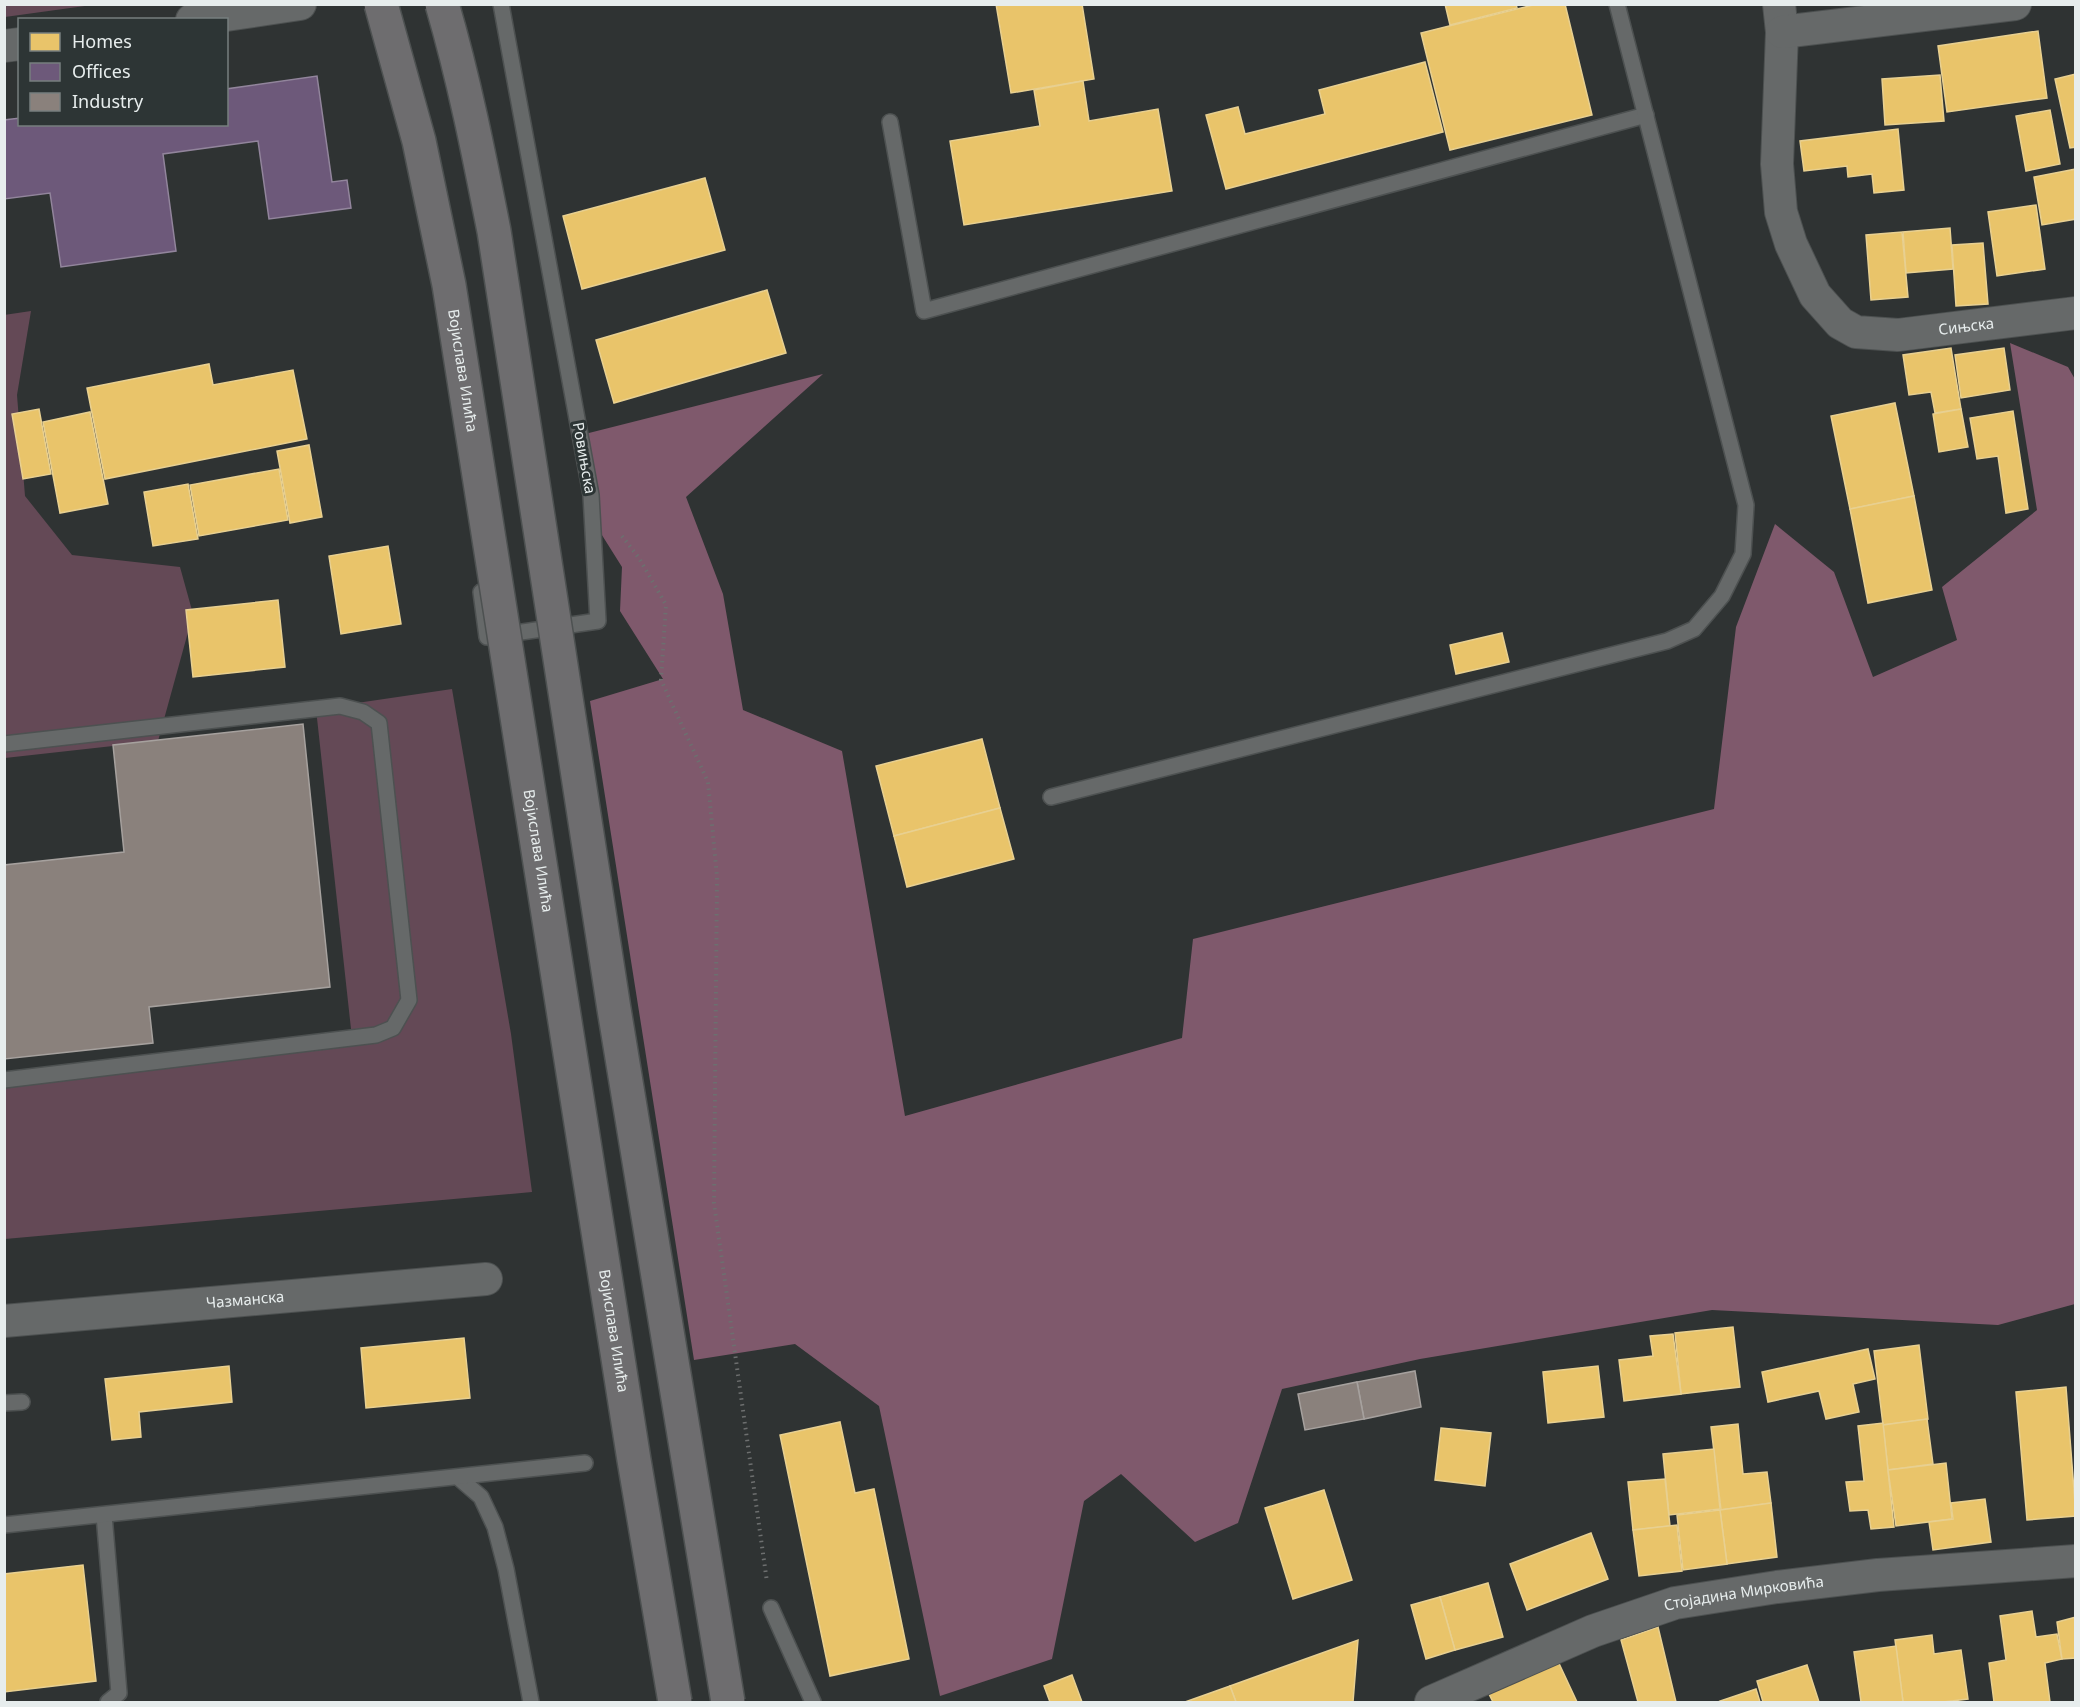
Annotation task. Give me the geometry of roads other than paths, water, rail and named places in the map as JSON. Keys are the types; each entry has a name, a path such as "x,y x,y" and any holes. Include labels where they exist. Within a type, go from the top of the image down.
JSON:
{"main road":[{"name":"Војислава Илића","path":"381,4 419,141 449,285 634,1460 675,1702"},
{"path":"442,4 475,133 494,231 616,1021 728,1702"}],"street":[{"path":"206,18 300,4"},
{"path":"1780,18 2015,4"},
{"name":"Сињска","path":"1780,18 1777,164 1781,212 1791,244 1815,294 1840,323 1856,332 1898,335 2076,313"},
{"name":"Чазманска","path":"4,1321 486,1279"},
{"name":"Стојадина Мирковића","path":"1431,1702 1593,1631 1675,1603 1777,1587 1878,1575 2076,1561"}],"lane":[{"name":"Ровињска","path":"479,580 487,638 598,621 591,495 501,4"},
{"path":"1051,797 1667,641 1694,629 1722,596 1743,554 1746,505 1617,4"},
{"path":"890,122 924,311 1646,115"},
{"path":"462,454 471,523"},
{"path":"4,744 340,706 363,712 380,723 409,1000 393,1028 376,1035 4,1080"},
{"path":"4,1403 22,1402"},
{"path":"4,1525 585,1463"},
{"path":"459,1478 481,1497 495,1527 506,1569 531,1702"},
{"path":"104,1515 119,1693 108,1702"},
{"path":"771,1608 813,1702"}]}
